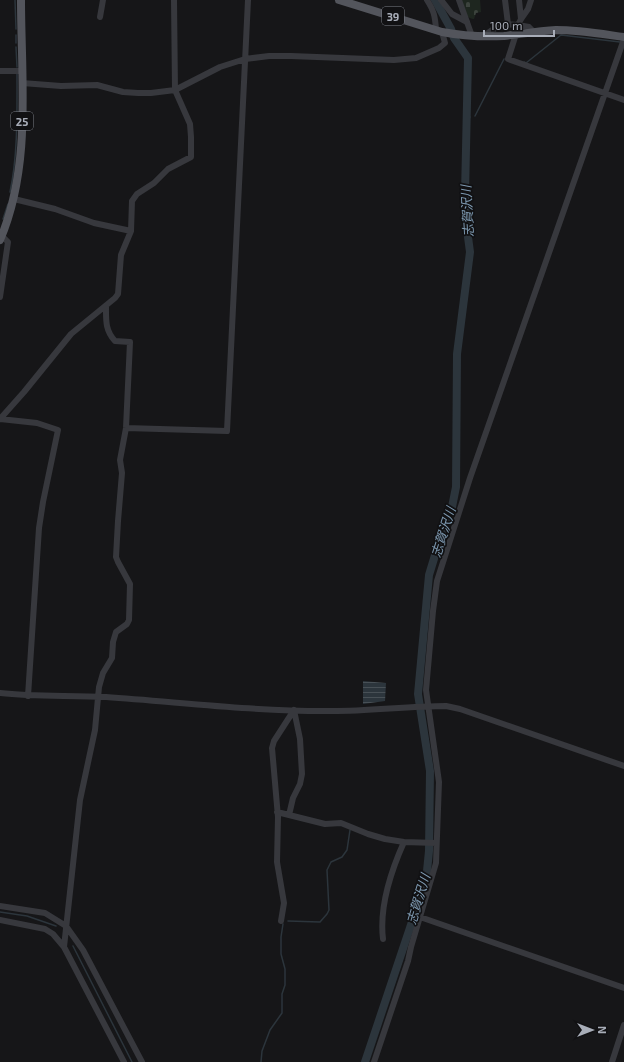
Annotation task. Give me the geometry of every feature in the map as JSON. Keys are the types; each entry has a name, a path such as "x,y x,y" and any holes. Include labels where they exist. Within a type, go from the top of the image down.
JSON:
{"main road":[{"name":"25","path":"1,235 14,199 20,151 22,83 21,0"},
{"name":"39","path":"339,0 442,31 471,36 572,30 624,38"}],"street":[{"path":"100,17 103,0"},
{"path":"0,419 71,334 106,306 118,294 121,256 131,231 131,205 134,196 154,183 168,169 191,157 190,124 175,90 174,0"},
{"path":"126,428 227,431 248,0"},
{"path":"22,83 61,86 97,85 123,92 138,93 175,90 220,67 245,59 269,56 394,60 416,58 440,48 445,43 434,11 427,0"},
{"path":"441,0 452,14 467,22"},
{"path":"459,0 471,36"},
{"path":"505,0 508,24"},
{"path":"519,0 520,22"},
{"path":"520,22 528,10 531,0"},
{"path":"485,36 491,31 508,24 520,22 534,32"},
{"path":"516,34 508,59 624,100"},
{"path":"374,1062 408,961 436,863 440,792 426,690 437,581 470,478 624,38"},
{"path":"0,71 22,71"},
{"path":"14,199 55,209 94,223 131,231"},
{"path":"0,297 8,242 1,235"},
{"path":"64,947 80,800 95,730 98,697 104,674 112,658 113,642 116,632 129,620 130,584 116,557 122,473 120,460 126,428 130,342 115,342 111,337 106,326 106,306"},
{"path":"0,419 37,423 58,430 39,528 28,696"},
{"path":"0,693 28,696 98,697 294,710 351,711 446,706 460,709 624,766"},
{"path":"282,921 284,903 277,862 278,812 272,748 274,741 294,710"},
{"path":"289,815 293,798 300,784 302,774 301,746 294,710"},
{"path":"278,812 325,824 341,823 374,836 404,842 436,842"},
{"path":"383,939 382,912 397,857 404,842"},
{"path":"0,906 45,913 66,926 83,950 142,1062"},
{"path":"420,917 482,940 624,988"},
{"path":"0,920 45,929 53,934 64,947 124,1062"},
{"path":"612,1062 624,1025"}],"green space":[{"path":"461,0 480,0 481,12 476,13 474,19 468,17"}],"shaded area":[{"path":"363,681 386,683 385,701 363,704"}],"waterway":[{"path":"15,0 16,29"},
{"name":"志賀沢川","path":"365,1062 423,889 427,871 429,851 430,771 418,694 429,575 443,529 451,512 456,487 457,354 470,252 466,222 465,194 468,58 454,38 451,29 435,0"},
{"path":"16,35 16,43"},
{"path":"524,62 526,63 561,35 620,42"},
{"path":"16,47 17,67"},
{"path":"475,116 504,59"},
{"path":"10,192 16,148 17,74"},
{"name":"志賀沢川","path":"466,116 470,117"},
{"path":"3,219 8,204"},
{"path":"288,921 320,922 327,914 329,910 327,870 331,862 342,857 347,850 350,830"},
{"path":"0,912 27,916 56,926"},
{"path":"261,1062 262,1051 270,1030 282,1013 282,994 285,985 285,969 281,954 283,924"},
{"path":"73,946 132,1062"}]}
